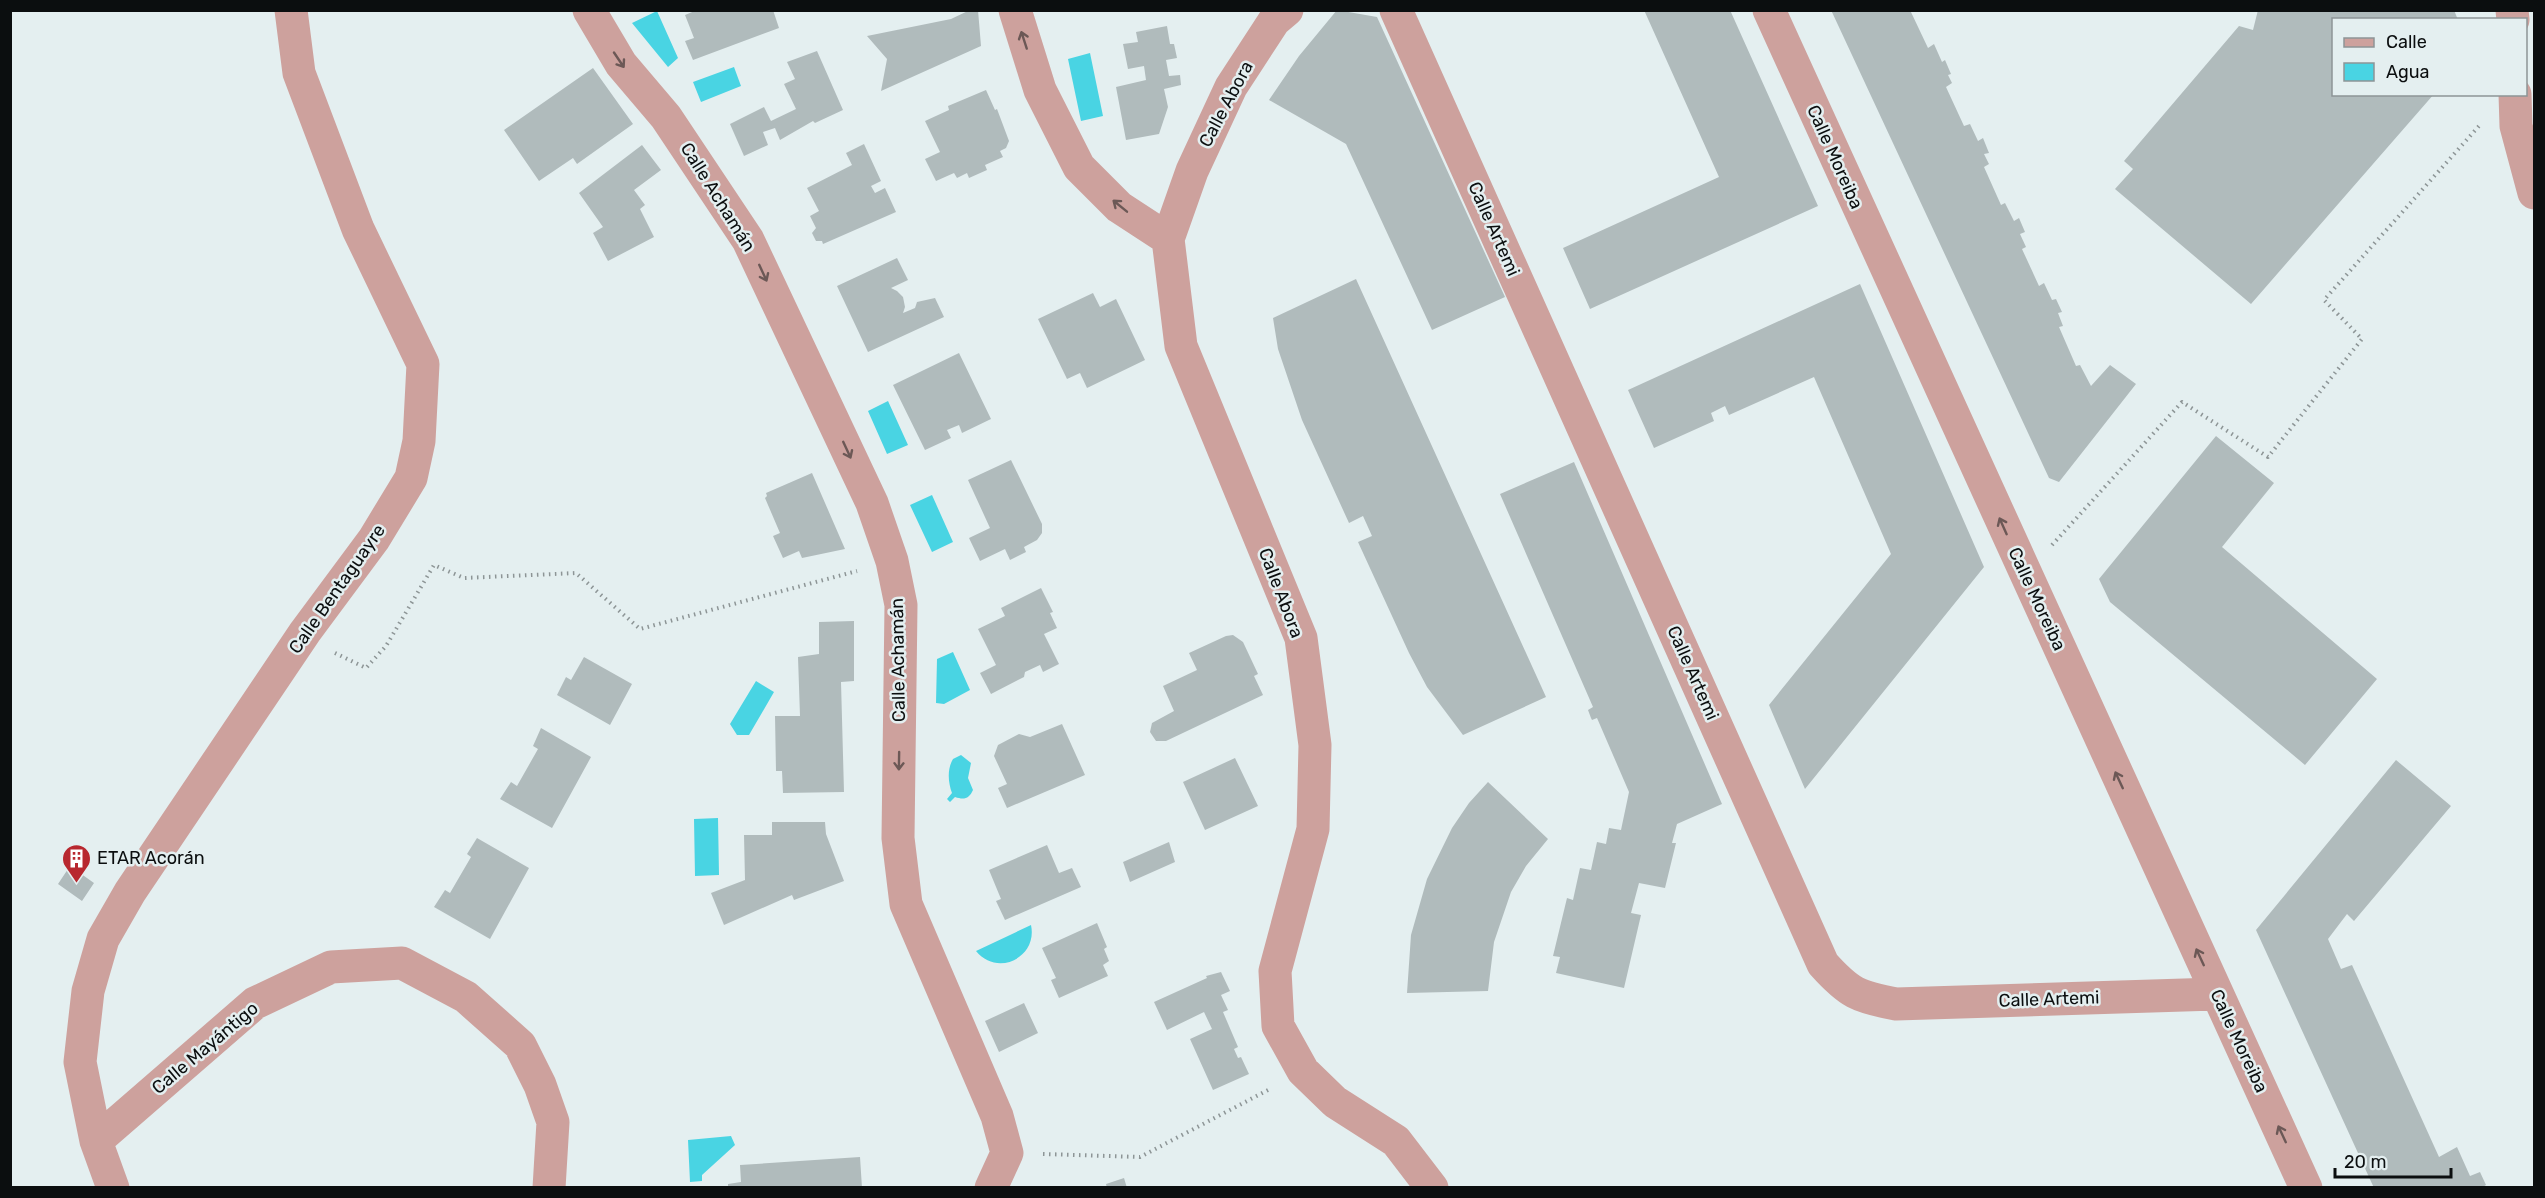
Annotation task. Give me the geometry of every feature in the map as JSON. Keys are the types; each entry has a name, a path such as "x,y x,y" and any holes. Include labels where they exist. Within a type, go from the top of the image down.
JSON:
{"street":[{"name":"Calle Bentaguayre","path":"96,1141 80,1062 88,991 103,939 130,892 305,632 374,538 411,478 420,441 423,364 358,229 299,73 291,10"},
{"name":"Calle Achamán","path":"589,10 621,64 666,117 748,240 872,503 892,561 901,605 897,838 906,904 997,1116 1007,1153"},
{"path":"1015,10 1040,90 1079,167 1119,207 1168,239"},
{"name":"Calle Artemi","path":"1396,10 1823,964 1842,985 1863,998 1896,1004 2216,994"},
{"name":"Calle Moreiba","path":"1769,10 2306,1188"},
{"name":"Calle Abora","path":"1277,14 1231,87 1192,171 1168,239 1181,346 1301,638 1315,745 1313,829 1275,971 1278,1026 1303,1071 1335,1102 1396,1142 1432,1188"},
{"path":"2515,96 2516,126 2535,193"},
{"name":"Calle Mayántigo","path":"96,1141 255,1003 331,967 402,963 466,997 520,1045 540,1084 553,1122 549,1188"},
{"path":"96,1141 113,1188"},
{"path":"991,1188 1007,1153"}],"path":[{"path":"2025,574 2182,402 2268,457 2362,339 2324,300 2483,121"},
{"path":"305,632 331,652 366,668 386,646 434,566 464,578 576,573 640,629 892,561"},
{"path":"1007,1153 1140,1157 1303,1071"}],"water":[{"path":"657,11 678,58 668,67 632,23"},
{"path":"1090,53 1103,116 1081,121 1068,59"},
{"path":"734,67 741,86 701,102 693,82"},
{"path":"888,401 908,445 887,454 868,411"},
{"path":"932,495 953,542 932,552 910,505"},
{"path":"953,652 970,690 944,704 936,703 937,659"},
{"path":"756,681 774,692 749,735 737,735 730,724"},
{"path":"961,755 971,763 968,778 973,790 968,797 955,797 950,802 947,799 952,793 949,771 953,759"},
{"path":"718,818 719,875 695,876 694,819"},
{"path":"1031,925 1032,937 1028,947 1014,960 994,963 976,951"},
{"path":"731,1136 735,1145 702,1175 702,1181 690,1182 688,1140"}],"building":[{"path":"697,10 773,10 779,28 693,60 685,41 694,38 685,15"},
{"path":"970,10 978,10 981,46 881,91 887,59 867,36 951,19"},
{"path":"1337,10 1377,17 1505,297 1432,330 1346,144 1269,100 1299,56"},
{"path":"1644,10 1730,10 1818,206 1590,309 1563,248 1719,177"},
{"path":"1831,10 1910,10 1928,48 1934,44 1942,62 1945,60 1952,83 1946,87 1964,126 1970,124 1978,141 1983,138 1989,153 1984,154 1989,164 1984,167 2001,205 2005,203 2014,221 2019,218 2025,232 2020,234 2026,247 2022,249 2039,286 2044,283 2052,300 2056,299 2062,312 2058,313 2063,326 2059,327 2076,366 2080,365 2091,386 2110,365 2136,384 2059,482 2049,478"},
{"path":"2258,10 2454,10 2457,18 2332,18 2332,96 2432,96 2251,304 2115,189 2133,169 2124,161 2239,26 2253,30"},
{"path":"1167,26 1170,44 1174,44 1177,58 1166,60 1169,76 1180,75 1181,85 1164,89 1168,107 1159,134 1126,140 1116,87 1146,80 1144,66 1128,69 1123,44 1138,42 1136,32"},
{"path":"817,51 843,110 815,123 813,121 780,140 775,128 763,132 768,145 744,156 730,124 764,107 771,121 796,109 784,84 795,79 787,62"},
{"path":"593,68 633,124 577,164 573,158 539,181 504,130"},
{"path":"986,90 995,110 997,109 1009,141 1006,148 1000,151 1003,157 985,165 987,170 969,178 967,173 957,178 954,173 936,181 925,159 940,152 925,121 949,110 948,106"},
{"path":"864,144 881,181 871,186 875,193 885,188 896,212 823,244 822,241 816,241 812,233 816,228 810,216 819,211 807,188 852,165 846,153"},
{"path":"642,145 661,170 634,190 645,205 640,209 654,237 608,261 593,233 603,227 579,193"},
{"path":"897,258 908,280 891,288 903,297 905,307 903,313 915,308 917,302 935,298 944,317 868,352 837,286"},
{"path":"1356,279 1546,697 1463,735 1427,687 1409,653 1358,542 1372,536 1363,516 1349,523 1302,420 1278,349 1273,318"},
{"path":"1860,284 1984,567 1805,789 1769,705 1891,554 1814,377 1729,415 1725,406 1711,413 1714,421 1654,448 1628,390"},
{"path":"1093,293 1100,307 1116,299 1145,360 1087,388 1080,373 1067,379 1038,319"},
{"path":"959,353 991,419 962,433 959,425 947,430 951,438 925,450 893,385"},
{"path":"2216,436 2274,483 2222,547 2377,679 2305,765 2110,602 2099,579"},
{"path":"1011,460 1042,524 1042,533 1037,540 1024,547 1026,552 1010,560 1005,549 980,561 969,538 990,528 968,480"},
{"path":"1574,462 1722,804 1677,824 1672,843 1676,843 1665,888 1639,883 1631,913 1641,915 1624,988 1556,973 1560,957 1553,956 1567,898 1573,900 1580,868 1591,870 1597,842 1606,844 1609,828 1621,830 1629,792 1597,718 1592,720 1591,718 1588,710 1593,707 1500,494"},
{"path":"812,473 845,549 802,558 799,551 783,558 773,536 780,533 765,498 766,493"},
{"path":"1041,588 1053,612 1050,613 1057,628 1044,634 1059,664 1043,672 1040,665 1025,672 1024,677 991,694 980,673 996,665 978,629 1005,616 1001,608"},
{"path":"854,621 854,681 841,682 844,792 783,793 782,771 776,771 775,716 800,716 798,657 819,654 819,622"},
{"path":"1233,635 1243,642 1258,674 1254,676 1263,695 1166,741 1156,741 1150,732 1152,723 1174,711 1163,686 1197,670 1189,653"},
{"path":"584,657 632,684 610,725 557,695 566,677 571,680"},
{"path":"1062,724 1085,775 1007,808 998,788 1007,784 994,756 998,745 1019,734 1030,737"},
{"path":"541,728 591,757 552,828 500,799 511,782 517,786 538,749 533,746"},
{"path":"1235,758 1258,806 1205,830 1183,782"},
{"path":"2396,760 2451,806 2354,921 2347,914 2328,939 2341,969 2352,965 2439,1157 2457,1147 2470,1176 2480,1172 2486,1185 2481,1188 2374,1188 2256,930"},
{"path":"1488,782 1548,839 1526,866 1511,892 1494,942 1488,991 1407,993 1411,935 1427,879 1452,828 1469,803"},
{"path":"772,822 825,822 826,834 844,881 794,900 792,895 724,925 711,893 745,880 744,835 772,835"},
{"path":"477,838 529,868 490,939 434,907 445,890 450,893 471,857 467,854"},
{"path":"1169,842 1175,862 1130,882 1123,862"},
{"path":"1047,845 1059,873 1072,868 1081,887 1005,920 996,901 1001,899 989,870"},
{"name":"ETAR Acorán","path":"70,866 94,883 82,901 58,884"},
{"path":"1097,923 1107,947 1104,949 1109,961 1103,965 1108,976 1059,998 1051,980 1056,978 1042,948"},
{"path":"1221,972 1230,991 1221,995 1228,1010 1223,1012 1238,1047 1234,1049 1238,1058 1241,1057 1249,1074 1213,1090 1190,1039 1212,1029 1204,1012 1167,1030 1154,1002 1207,978 1206,976"},
{"path":"1024,1003 1038,1033 999,1052 985,1021"},
{"path":"860,1157 862,1188 728,1188 728,1184 741,1182 740,1165"},
{"path":"1124,1178 1127,1188 1107,1188 1106,1184"}],"place":[{"name":"ETAR Acorán","path":"76,884"}]}
